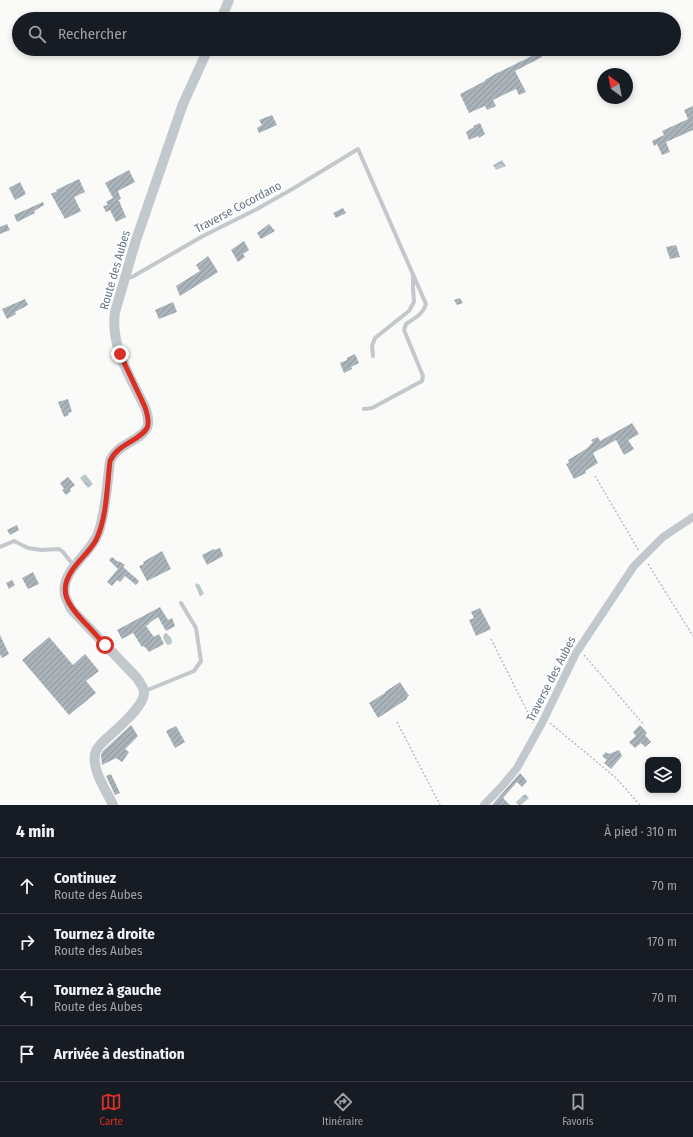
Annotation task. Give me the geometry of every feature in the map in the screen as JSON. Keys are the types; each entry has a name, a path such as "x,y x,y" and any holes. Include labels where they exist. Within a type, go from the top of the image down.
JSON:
{"street":[{"path":"224,12 229,0"},
{"name":"Route des Aubes","path":"144,691 137,678 71,609 65,596 64,586 68,575 96,540 103,517 110,461 113,454 143,433 147,428 148,415 120,354 114,331 115,312 136,240 184,104 205,56"},
{"name":"Traverse des Aubes","path":"484,805 517,768 545,718 579,648 634,566 663,538 693,516"},
{"path":"113,805 100,777 95,762 95,752 137,708 144,697 144,691"}],"lane":[{"name":"Traverse Cocordano","path":"125,278 132,277 204,236 257,209 358,149 413,276"},
{"path":"373,356 372,346 375,338 409,311 414,302 413,276"},
{"path":"364,409 372,408 422,381 423,376 404,330 406,324 420,315 426,304 413,276"},
{"path":"0,547 14,541 28,548 41,550 59,549 74,567"},
{"path":"144,691 194,670 201,661 196,628 181,603"}],"path":[{"path":"595,476 643,557 693,636"},
{"path":"491,639 537,732"},
{"path":"579,648 644,725"},
{"path":"545,718 615,777 640,805"},
{"path":"397,722 440,805"}],"water":[{"path":"502,160 506,166 496,170 493,165"},
{"path":"85,474 93,484 88,488 80,478"},
{"path":"197,583 204,594 200,596 195,585"},
{"path":"165,633 171,638 171,644 168,645 165,642 163,637"},
{"path":"525,794 529,798 519,805 516,802"}],"building":[{"path":"532,56 542,57 515,71 526,92 519,95 516,89 493,100 496,106 487,110 485,106 469,113 460,94 495,74"},
{"path":"693,106 693,130 666,142 670,152 662,155 657,144 654,146 652,141 664,135 662,131 688,119 684,110"},
{"path":"272,115 277,125 259,133 257,128 262,125 259,120"},
{"path":"480,123 485,134 479,138 478,136 469,140 466,132 474,127 473,126"},
{"path":"129,170 135,182 118,191 121,199 118,200 126,217 116,222 110,210 106,212 103,206 108,205 106,202 113,198 105,183"},
{"path":"79,179 85,192 74,197 81,211 65,219 51,194"},
{"path":"20,182 26,194 15,200 9,188"},
{"path":"43,202 44,205 34,211 35,213 17,222 14,215"},
{"path":"343,208 346,213 336,218 333,213"},
{"path":"7,224 10,230 0,234 0,227"},
{"path":"269,224 275,231 261,239 257,233"},
{"path":"244,241 249,250 243,254 245,257 238,262 231,250"},
{"path":"676,245 680,257 670,259 666,247"},
{"path":"208,256 218,272 180,296 176,286 200,271 196,265"},
{"path":"460,298 463,303 457,305 454,300"},
{"path":"25,299 28,305 15,312 16,314 7,319 2,309"},
{"path":"173,302 177,312 159,319 155,310"},
{"path":"355,354 359,363 344,373 340,363"},
{"path":"68,399 72,412 68,413 69,415 64,417 58,402"},
{"path":"632,423 639,434 628,440 634,449 624,455 616,440 593,453 598,463 585,471 586,473 574,479 566,464 569,463 568,460 586,449 593,442 591,440 598,437 600,441"},
{"path":"68,477 75,485 66,495 62,490 64,489 60,483"},
{"path":"17,525 19,530 10,535 7,530"},
{"path":"220,548 223,556 207,565 202,555 214,549"},
{"path":"162,551 171,569 147,581 139,566"},
{"path":"112,557 125,565 123,567 139,581 136,585 125,576 120,582 117,580 112,586 107,582 118,569 109,560"},
{"path":"33,572 39,584 28,589 22,578"},
{"path":"12,580 15,585 9,589 6,583"},
{"path":"160,607 168,620 172,618 175,626 166,631 158,617 146,626 154,637 159,634 164,644 149,652 146,648 143,646 142,647 133,633 122,639 117,630"},
{"path":"480,608 491,629 476,636 469,620 474,618 471,612"},
{"path":"0,635 9,654 2,658 0,654"},
{"path":"49,637 73,665 85,654 99,671 86,681 96,693 69,715 22,660"},
{"path":"400,682 409,696 407,699 378,718 369,703"},
{"path":"131,725 138,736 125,749 129,752 125,758 122,762 116,758 102,765 101,755 103,751"},
{"path":"640,725 647,733 645,735 651,742 645,747 641,743 635,748 629,742 636,736 633,732"},
{"path":"176,726 185,742 175,748 166,731"},
{"path":"619,750 622,756 611,769 604,763 607,760 602,756 606,752 609,754"},
{"path":"520,773 527,781 522,787 517,782 503,798 510,805 492,805"},
{"path":"111,774 120,793 115,795 106,776"}],"route":[{"path":"105,645 71,609 65,596 64,586 68,575 96,540 103,517 110,461 113,454 118,449 143,433 147,428 148,415 120,354"}]}
